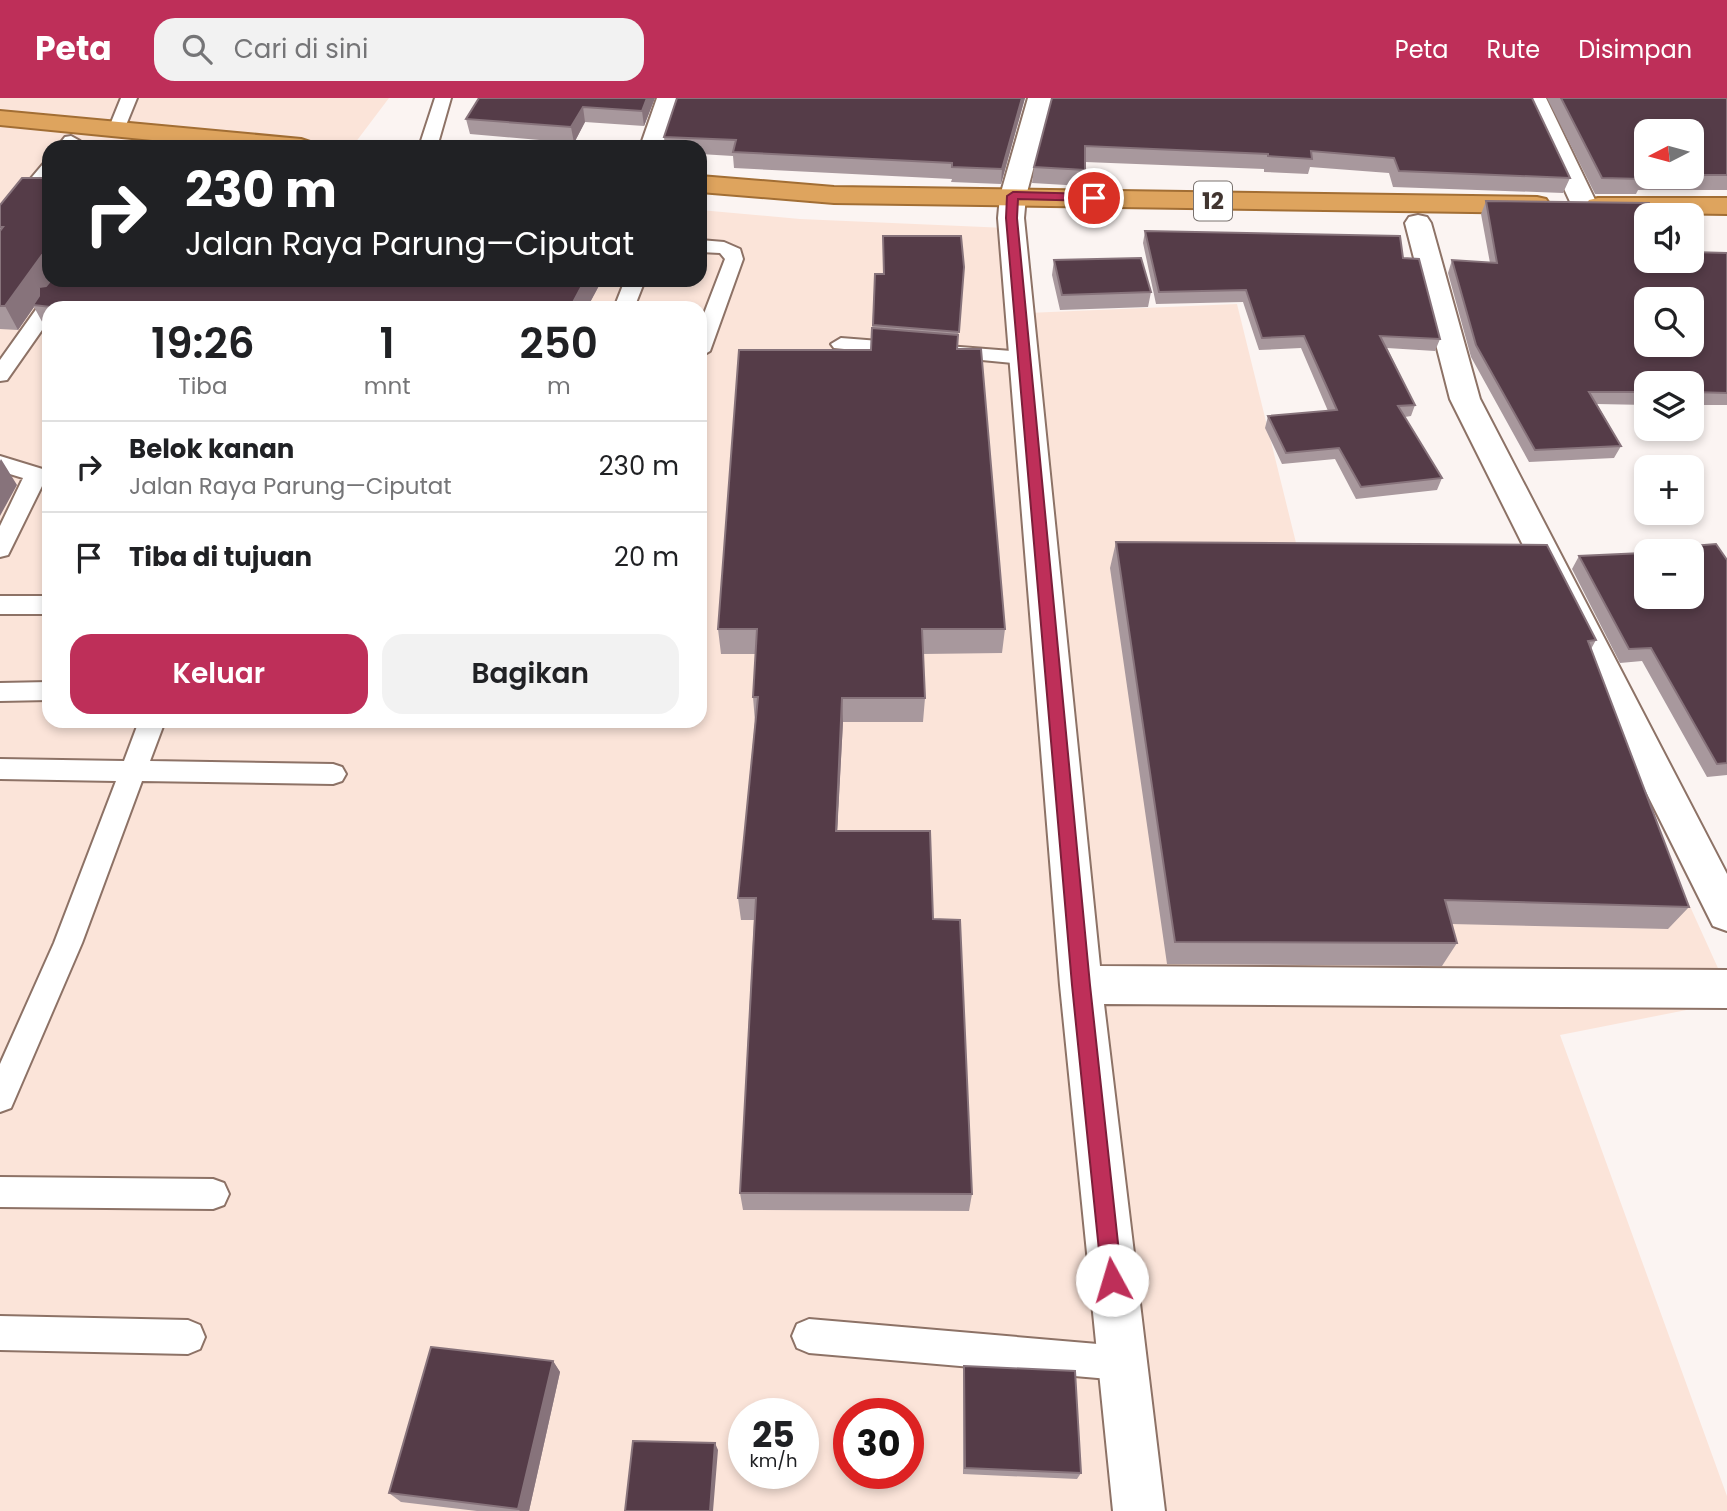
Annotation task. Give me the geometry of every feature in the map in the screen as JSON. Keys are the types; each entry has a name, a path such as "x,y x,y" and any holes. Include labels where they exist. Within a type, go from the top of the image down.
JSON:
{"highway":[{"path":"0,118 122,139 144,140"},
{"path":"0,135 42,140"},
{"name":"12","path":"707,185 1012,207 1418,223 1568,218 1727,206"},
{"name":"12","path":"707,201 830,211 1012,207 1568,218 1634,224"},
{"path":"1704,225 1727,226"}],"street":[{"path":"655,140 669,98"},
{"path":"1040,98 1012,207 1081,985 1139,1511"},
{"path":"1534,98 1560,148 1568,218"},
{"path":"1418,223 1450,351 1465,399 1727,914"},
{"path":"1081,985 1727,989"}],"lane":[{"path":"122,139 130,98"},
{"path":"430,140 443,98"},
{"path":"0,226 42,176"},
{"path":"707,247 724,248 733,253 734,259 707,332"},
{"path":"0,375 42,315"},
{"path":"841,344 1024,358"},
{"path":"0,463 42,477"},
{"path":"0,549 42,479"},
{"path":"0,605 42,605"},
{"path":"0,692 42,691"},
{"path":"0,1098 68,943 149,728"},
{"path":"0,769 333,774"},
{"path":"0,1192 212,1194"},
{"path":"0,1333 188,1337"},
{"path":"809,1336 1121,1363"}],"shaded area":[{"path":"0,98 389,98 357,140 42,140 42,287 707,287 707,211 800,219 1007,228 1007,314 1237,304 1299,555 1559,617 1727,988 1727,1002 1560,1035 1727,1496 1727,1511 0,1511"}],"building":[{"path":"479,98 647,98 642,111 583,107 571,127 466,119"},
{"path":"677,98 1022,98 1002,169 952,167 952,163 733,152 736,140 664,137"},
{"path":"1052,98 1532,98 1570,178 1399,171 1394,158 1311,151 1312,159 1268,154 1085,146 1085,170 1034,167"},
{"path":"1561,98 1727,98 1727,175 1704,175 1704,119 1634,119 1634,179 1602,178"},
{"path":"22,178 42,178 42,255 5,306 0,306 0,231 3,227 0,227 0,205"},
{"path":"1486,201 1649,203 1634,203 1634,273 1704,273 1704,252 1727,253 1727,393 1704,392 1704,371 1634,371 1634,392 1589,392 1621,446 1535,450 1476,345 1452,260 1497,263"},
{"path":"1145,231 1400,236 1403,258 1419,259 1440,339 1380,336 1415,405 1398,406 1442,478 1361,487 1339,448 1286,453 1268,416 1337,410 1304,336 1262,338 1246,290 1159,292"},
{"path":"883,236 961,236 964,267 959,332 873,325 875,274 884,274"},
{"path":"1141,258 1151,292 1062,295 1054,260"},
{"path":"39,287 581,287 574,301 42,301 42,306 33,305 39,296"},
{"path":"872,328 958,335 957,349 981,349 1005,629 922,629 925,698 842,698 836,831 930,831 933,919 960,920 972,1194 740,1193 756,898 738,898 758,697 753,697 757,629 718,629 739,350 871,350"},
{"path":"1116,542 1547,545 1596,640 1588,641 1689,907 1445,900 1457,943 1175,942"},
{"path":"1716,544 1727,560 1727,763 1717,764 1651,648 1629,649 1579,556 1634,553 1634,609 1704,609 1704,545"},
{"path":"431,1347 553,1361 518,1509 389,1493"},
{"path":"964,1366 1075,1371 1081,1473 965,1468"},
{"path":"633,1441 715,1443 710,1511 625,1511"}],"route":[{"path":"1094,198 1013,196 1012,218 1081,985 1112,1280"}]}
